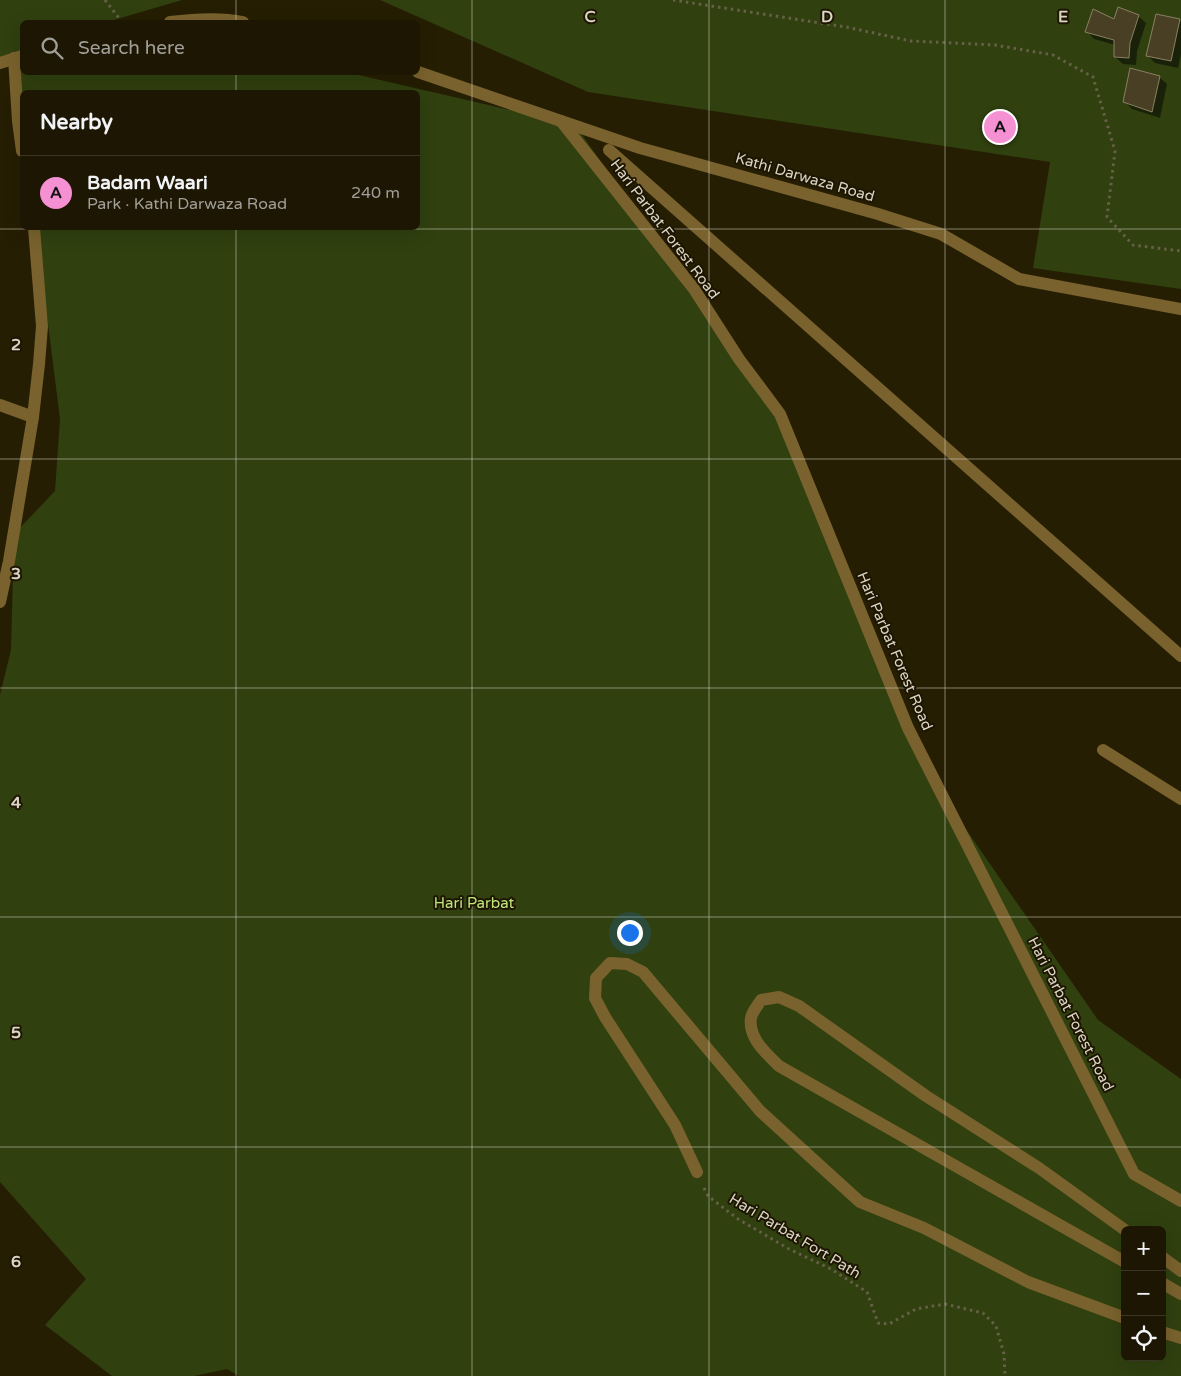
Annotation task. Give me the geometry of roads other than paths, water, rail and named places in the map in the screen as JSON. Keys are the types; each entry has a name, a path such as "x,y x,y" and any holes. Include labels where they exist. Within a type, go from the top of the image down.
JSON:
{"street":[{"path":"182,20 195,18 233,20"},
{"path":"0,64 18,57 18,121 20,136"},
{"name":"Kathi Darwaza Road","path":"420,73 640,148 868,211 941,234 1019,279 1181,309"},
{"name":"Hari Parbat Forest Road","path":"560,121 694,289 739,359 780,414 908,728 1134,1174 1181,1201"},
{"path":"609,150 1181,656"},
{"path":"0,602 33,417 42,326 34,230"},
{"path":"0,405 33,417"},
{"path":"1103,750 1181,799"},
{"path":"696,1172 675,1125 605,1018 595,998 596,978 610,963 627,964 643,972 760,1111 860,1202 924,1228 1028,1282 1121,1317"},
{"path":"1121,1227 1039,1168 926,1096 799,1006 779,997 761,1000 751,1017 752,1035 762,1050 779,1066 1121,1260"},
{"path":"1166,1261 1181,1271"},
{"path":"1166,1286 1181,1294"},
{"path":"1166,1333 1181,1338"}],"place":[{"name":"Badam Waari","path":"1000,127"}],"park label":[{"name":"Hari Parbat","path":"474,903"}]}
